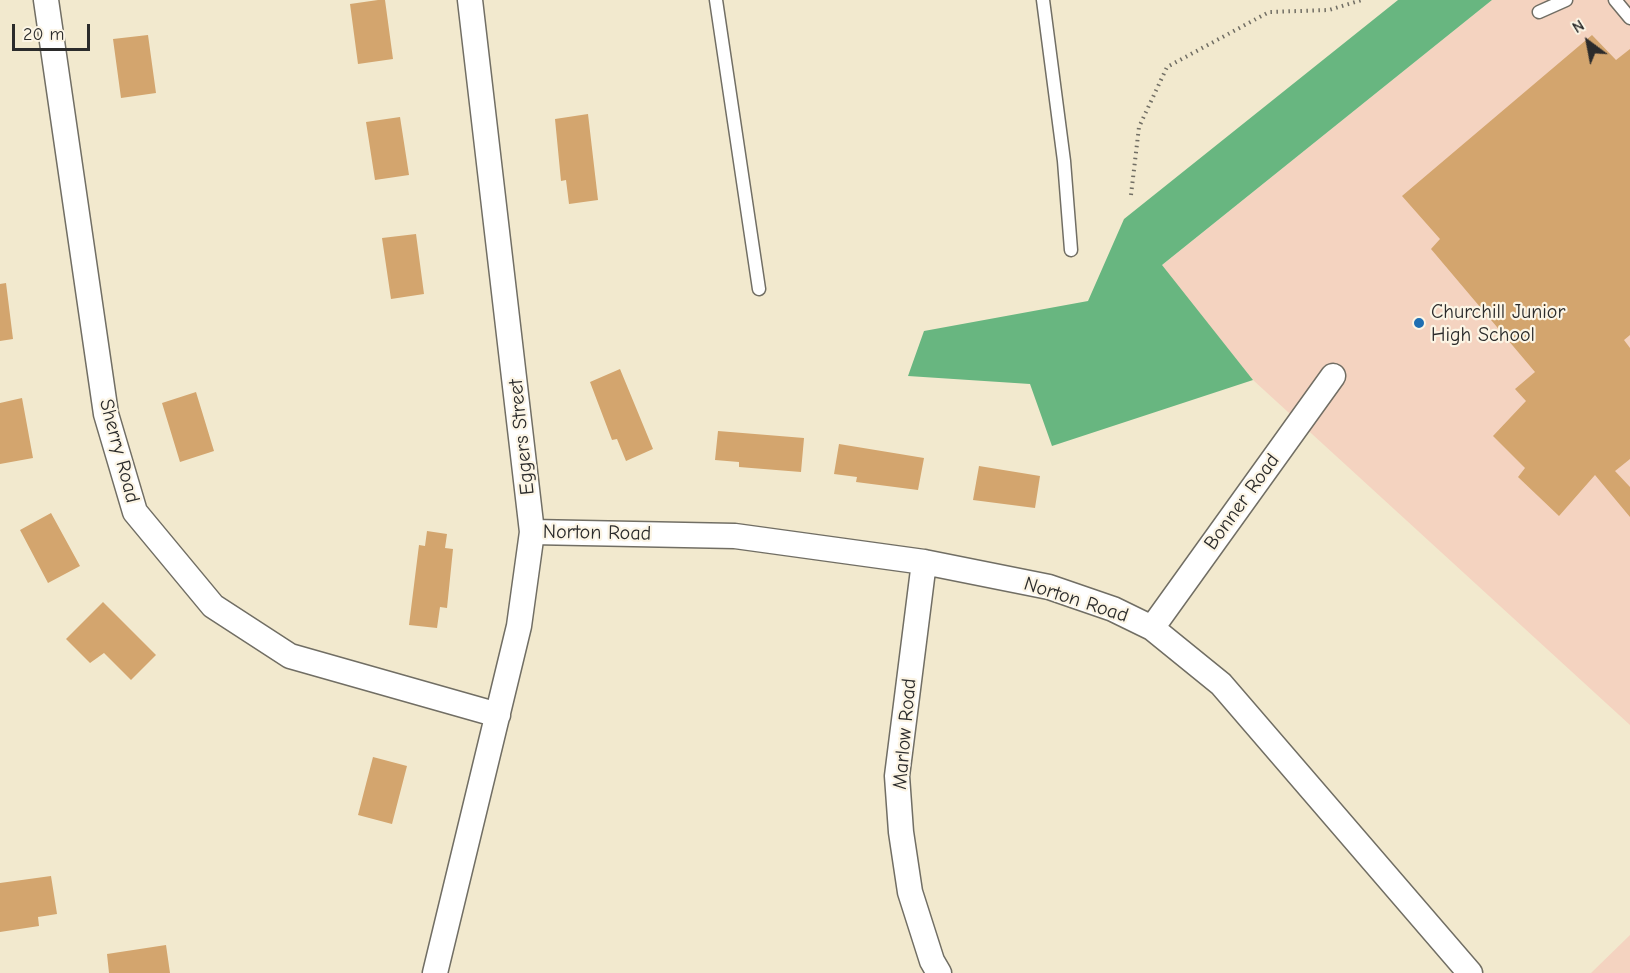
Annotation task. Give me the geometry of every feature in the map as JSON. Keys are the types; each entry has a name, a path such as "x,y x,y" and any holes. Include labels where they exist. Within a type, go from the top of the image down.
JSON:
{"street":[{"name":"Sherry Road","path":"46,0 106,414 135,512 213,606 290,656 498,715"},
{"name":"Eggers Street","path":"435,973 519,626 532,532 470,0"},
{"name":"Bonner Road","path":"1152,628 1333,376"},
{"name":"Norton Road","path":"532,532 735,536 924,562 1049,587 1113,609 1152,628 1221,684 1470,973"},
{"name":"Marlow Road","path":"924,562 897,776 901,832 910,892 932,961 939,973"}],"lane":[{"path":"716,0 759,290"},
{"path":"1043,0 1064,161 1071,250"},
{"path":"1539,12 1566,0"},
{"path":"1615,0 1630,18"}],"path":[{"path":"1131,195 1139,127 1167,67 1269,12 1329,10 1362,0"}],"shaded area":[{"name":"Churchill Junior High School","path":"1492,0 1630,0 1630,725 1253,380 1161,266"},
{"path":"1630,935 1630,973 1591,973"}],"green space":[{"path":"1398,0 1492,0 1162,265 1253,380 1052,446 1030,384 908,376 924,331 1088,301 1124,219"}],"building":[{"path":"385,0 393,59 358,64 350,4"},
{"path":"148,35 156,93 121,98 113,39"},
{"path":"1592,35 1616,60 1630,49 1630,335 1624,340 1630,348 1630,459 1615,471 1630,487 1630,517 1595,475 1559,516 1518,477 1525,468 1493,436 1526,401 1515,389 1535,372 1431,249 1440,239 1402,196"},
{"path":"588,114 598,200 569,204 566,180 561,181 555,119"},
{"path":"400,117 409,175 375,180 366,122"},
{"path":"416,234 424,294 391,299 382,238"},
{"path":"6,283 13,339 0,341 0,284"},
{"path":"620,369 653,449 626,461 617,439 612,440 590,382"},
{"path":"196,392 214,451 180,462 162,403"},
{"path":"22,398 33,458 0,464 0,403"},
{"path":"718,431 804,438 801,472 739,467 739,462 715,460"},
{"path":"839,444 924,458 918,490 856,482 857,477 834,474"},
{"path":"979,466 1040,476 1035,508 973,500"},
{"path":"51,513 80,566 48,583 20,530"},
{"path":"427,531 447,534 445,548 453,549 447,608 440,607 437,628 409,625 419,545 425,546"},
{"path":"103,602 156,655 131,680 104,653 90,663 66,639"},
{"path":"373,757 407,766 392,824 358,815"},
{"path":"51,876 57,914 38,917 39,926 0,932 0,883"},
{"path":"166,945 170,973 109,973 107,954"}],"place":[{"name":"Churchill Junior High School","path":"1419,323"}]}
